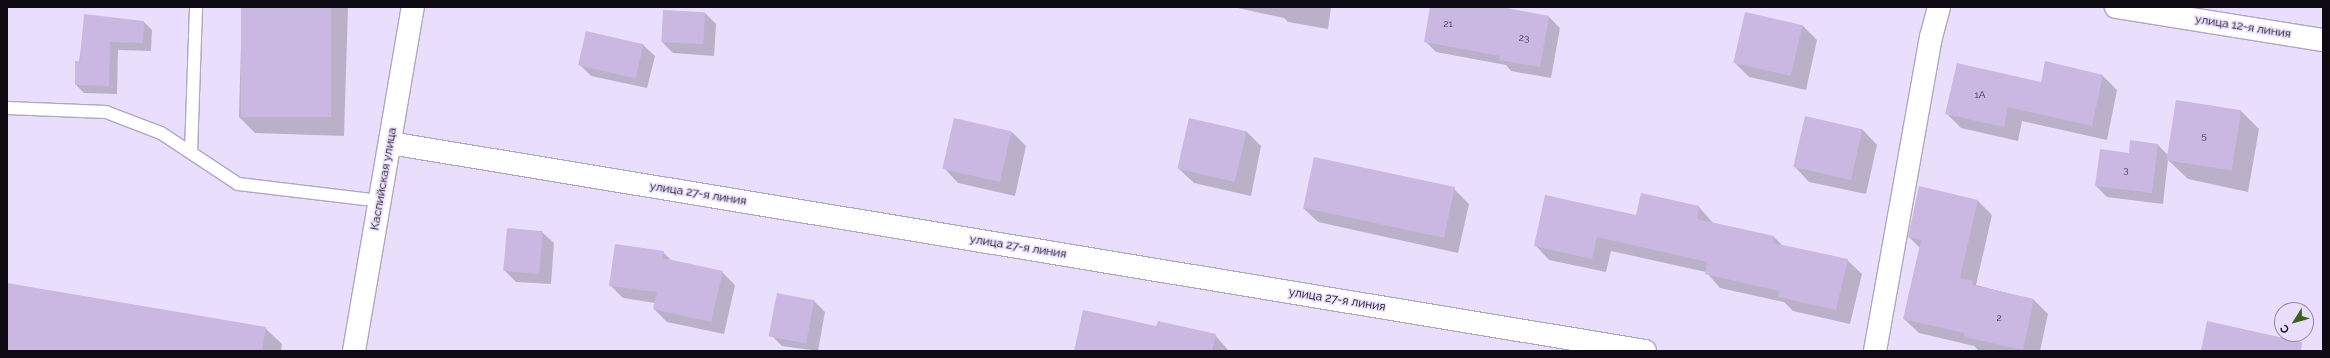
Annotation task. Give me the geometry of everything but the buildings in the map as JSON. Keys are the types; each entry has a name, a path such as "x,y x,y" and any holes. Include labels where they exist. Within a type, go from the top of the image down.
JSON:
{"street":[{"name":"Каспийская улица","path":"354,351 413,7"},
{"path":"1875,351 1931,37 1939,7"},
{"name":"улица 12-я линия","path":"2116,7 2323,40"},
{"name":"улица 27-я линия","path":"390,143 1645,351"}],"lane":[{"path":"191,152 196,7"},
{"path":"7,108 106,112 161,133 238,184 380,201"}]}
